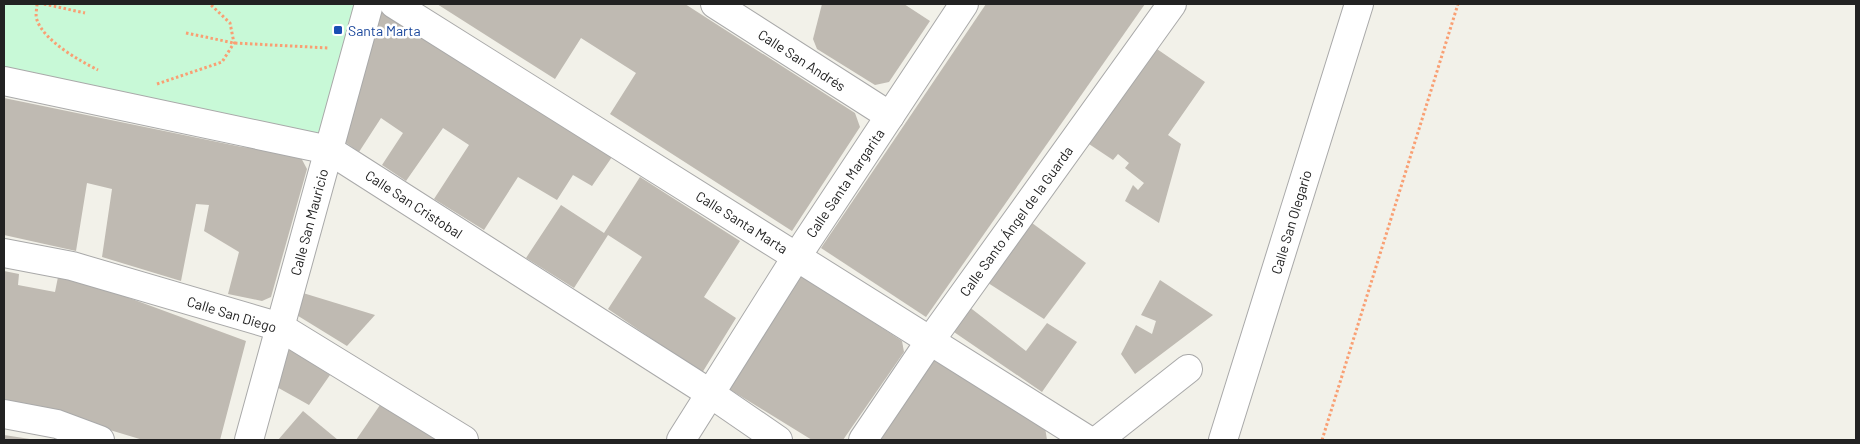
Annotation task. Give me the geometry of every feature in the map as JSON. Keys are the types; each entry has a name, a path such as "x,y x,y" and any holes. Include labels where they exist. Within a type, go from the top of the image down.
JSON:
{"street":[{"name":"Calle San Mauricio","path":"249,440 369,4"},
{"name":"Calle Santa Marta","path":"394,4 1088,440"},
{"name":"Calle San Andrés","path":"715,4 890,116"},
{"name":"Calle Santa Margarita","path":"682,440 797,256 964,4"},
{"name":"Calle Santo Ángel de la Guarda","path":"863,440 930,341 1172,4"},
{"name":"Calle San Olegario","path":"1223,440 1359,4"},
{"name":"Calle San Cristobal","path":"4,82 329,150 711,394 778,440"},
{"name":"Calle San Diego","path":"4,253 72,266 280,328 464,440"},
{"path":"1098,440 1188,369"},
{"path":"4,414 57,424 100,440"}],"path":[{"path":"37,4 37,20 53,42 76,60 106,73 123,106 163,80 222,62 234,43 230,23 210,4"},
{"path":"44,4 85,13"},
{"path":"1322,440 1458,4"},
{"path":"186,33 234,43 357,50"}],"green space":[{"path":"4,4 369,4 329,150 4,81"}],"building":[{"path":"437,4 685,4 855,113 860,127 792,231 610,114 636,73 581,38 555,79"},
{"path":"822,4 904,4 930,21 889,82 875,85 817,49 813,39"},
{"path":"986,4 1145,4 926,317 821,248"},
{"path":"384,11 612,157 592,186 573,175 557,200 518,177 484,230 434,199 469,145 443,128 406,181 382,165 403,133 381,118 359,152 345,142 381,13"},
{"path":"1154,47 1205,82 1168,135 1181,144 1159,223 1125,201 1133,185 1138,190 1144,183 1125,168 1129,163 1118,154 1113,160 1086,142"},
{"path":"4,98 242,147 298,152 307,169 271,297 262,301 228,294 239,252 204,231 209,205 196,204 181,281 102,257 112,189 87,183 76,251 4,235"},
{"path":"640,177 740,241 704,297 736,318 702,373 608,309 642,257 608,235 574,288 526,258 561,205 604,233"},
{"path":"1028,220 1086,263 1044,319 985,281"},
{"path":"4,271 19,274 18,285 55,292 58,277 94,285 246,341 220,440 143,440 70,418 4,404"},
{"path":"801,275 902,341 904,352 843,440 812,440 729,389"},
{"path":"1160,280 1213,315 1135,374 1121,354 1136,325 1152,334 1156,321 1141,315"},
{"path":"303,293 375,315 347,346 295,314"},
{"path":"968,306 1026,351 1047,323 1077,342 1042,392 951,330"},
{"path":"293,347 323,366 321,369 330,375 309,405 275,386 285,350"},
{"path":"936,358 1045,427 1047,440 880,440"},
{"path":"380,405 437,440 356,440"},
{"path":"303,411 338,440 278,440"},
{"path":"4,435 30,439 30,440 4,440"}],"place":[{"name":"Santa Marta","path":"338,30"}]}
